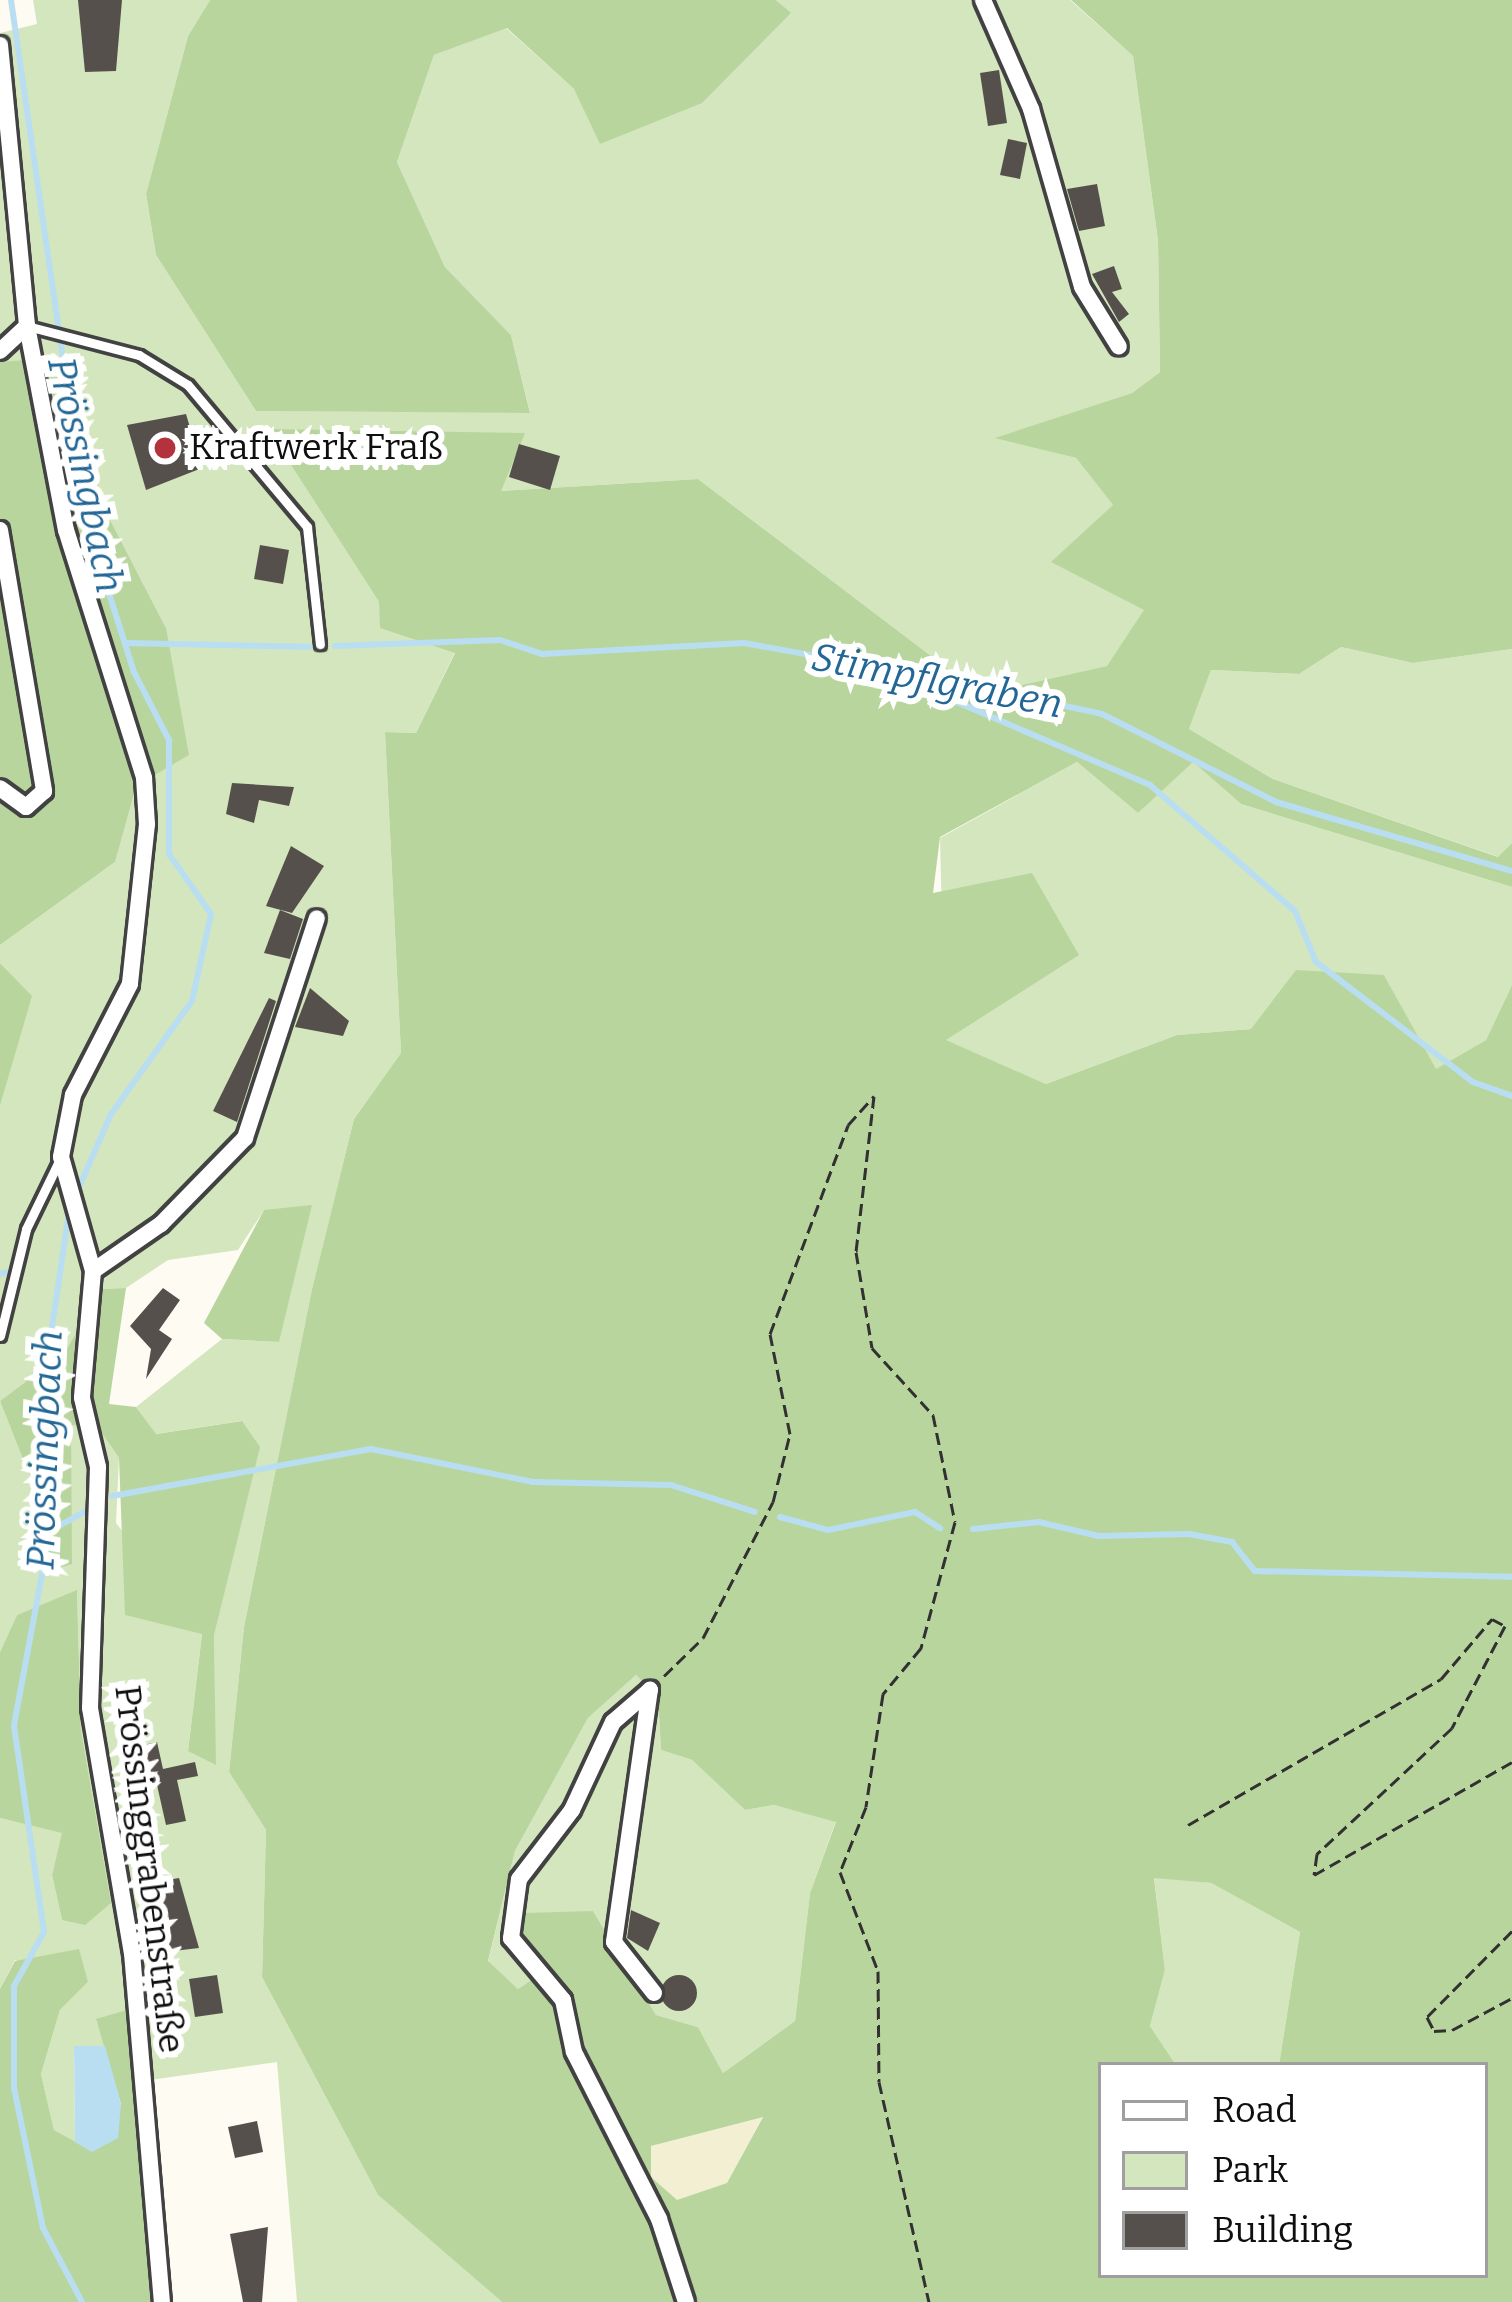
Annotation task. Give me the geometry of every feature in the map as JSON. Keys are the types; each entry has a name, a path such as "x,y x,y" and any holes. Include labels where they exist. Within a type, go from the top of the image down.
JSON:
{"street":[{"path":"982,0 1031,109 1082,287 1119,347"},
{"path":"0,44 35,329 66,530 144,778 147,824 130,984 73,1095 61,1157"},
{"path":"0,351 35,329"},
{"path":"0,530 44,791 26,807 0,788"},
{"path":"93,1271 161,1224 244,1138 317,918"},
{"name":"Prössinggrabenstraße","path":"61,1157 76,1197 93,1271 82,1398 98,1466 90,1708 132,1953 162,2302"},
{"path":"650,1690 614,1942 654,1993"},
{"path":"650,1690 614,1722 572,1810 519,1879 511,1938 563,2000 574,2052 658,2219 686,2302"}],"lane":[{"path":"35,329 139,355 188,385 307,527 308,611 320,644"},
{"path":"0,1336 26,1229 61,1157"}],"path":[{"path":"650,1690 703,1638 772,1502 790,1434 770,1334 848,1125 874,1096 856,1252 872,1348 933,1415 955,1522 921,1648 883,1694 866,1807 841,1872 878,1971 879,2083 929,2302"},
{"path":"1188,1825 1441,1679 1492,1619 1504,1626 1452,1728 1317,1854 1314,1875 1512,1762"},
{"path":"1512,1931 1427,2017 1434,2031 1452,2030 1512,1998"}],"shaded area":[{"path":"763,2116 727,2183 677,2201 651,2177 651,2146"}],"green space":[{"path":"33,0 210,0 188,36 146,194 156,255 256,411 530,412 511,335 445,267 397,162 434,55 506,28 574,89 791,14 776,0 1070,0 1133,56 1158,241 1160,372 1132,393 997,438 1076,458 1114,506 1145,610 1108,666 981,694 698,479 500,491 524,434 269,430 379,602 455,652 416,733 385,732 401,1053 354,1119 312,1289 244,1627 229,1772 266,1830 262,1977 378,2195 502,2302 297,2302 277,2062 136,2082 96,2020 105,2046 74,2047 75,2142 54,2130 41,2074 60,2010 88,1982 15,1960 0,1989 0,1818 63,1832 52,1875 62,1920 81,1731 77,1591 17,1615 0,1652 0,1401 0,1106 31,996 0,963 0,945 115,862 166,628 107,514 80,424 80,356 0,362 0,33 37,24","holes":["264,1210 279,1342 222,1339 136,1407 155,1434 241,1421 259,1447 214,1636 215,1764 188,1750 202,1634 116,1523 119,1458 93,1419 71,1425 27,1552 33,1485 0,1401 65,1352 101,1289 126,1288 168,1260 238,1250"]},
{"path":"210,0 776,0 791,13 702,103 600,144 574,89 507,28 434,55 397,162 445,267 511,335 530,413 256,411 156,255 146,194 188,36"},
{"path":"1071,0 1512,0 1512,649 1413,663 1341,647 1299,674 1211,670 1189,729 1273,779 1498,857 1512,843 1512,887 1241,804 1193,762 1138,813 1077,762 940,837 933,893 1032,873 1079,955 946,1040 1046,1084 1177,1035 1251,1029 1296,970 1384,975 1436,1069 1486,1040 1512,985 1512,2302 502,2302 378,2195 262,1977 266,1830 229,1772 244,1627 312,1289 354,1119 401,1053 385,732 416,733 455,653 380,628 379,602 268,429 525,433 501,491 698,479 981,694 1107,666 1144,610 1051,562 1113,505 1076,458 995,438 1132,393 1160,372 1158,241 1133,56","holes":["636,1675 658,1698 661,1750 692,1760 745,1810 774,1805 836,1822 810,1893 795,2021 723,2073 698,2027 656,2015 593,1911 524,1913 511,1942 545,1971 518,1989 488,1961 515,1851 588,1718","763,2117 727,2183 677,2200 651,2177 651,2146"]},
{"path":"80,355 80,424 107,514 166,628 189,755 136,786 115,862 0,945 0,362"},
{"path":"1341,647 1413,663 1512,649 1512,843 1499,857 1273,779 1189,729 1211,670 1299,674"},
{"path":"1192,761 1241,804 1512,887 1512,985 1486,1040 1435,1070 1384,975 1251,1029 1177,1035 1046,1084 945,1040 940,838 1077,762 1138,813"},
{"path":"0,963 32,996 0,1106"},
{"path":"312,1205 279,1342 222,1339 204,1323 264,1210"},
{"path":"126,1288 109,1404 136,1407 156,1434 242,1421 260,1447 214,1636 216,1765 188,1751 202,1634 125,1615 119,1458 93,1420 71,1426 72,1564 56,1569 27,1552 33,1485 0,1401 65,1352 101,1289"},
{"path":"77,1590 81,1731 111,1903 85,1925 62,1920 52,1875 62,1833 0,1818 0,1652 17,1615"},
{"path":"636,1675 658,1698 661,1750 692,1760 745,1810 774,1805 836,1821 810,1893 795,2021 723,2073 698,2027 656,2015 593,1911 549,1920 546,1971 518,1989 488,1962 515,1851 588,1718"},
{"path":"1154,1877 1211,1883 1300,1932 1279,2062 1174,2062 1150,2026 1165,1970"},
{"path":"79,1949 88,1982 60,2010 41,2074 54,2130 92,2151 121,2104 96,2019 127,2010 155,2302 0,2302 0,1989 15,1961"}],"water":[{"path":"74,2046 105,2046 121,2104 118,2138 92,2152 75,2142"}],"building":[{"path":"78,0 122,0 116,71 85,72"},
{"path":"999,70 1007,123 988,126 980,73"},
{"path":"1008,139 1027,143 1020,179 1000,175"},
{"path":"1097,184 1105,226 1079,231 1067,189"},
{"path":"1114,266 1122,289 1112,292 1129,314 1119,322 1092,274"},
{"name":"Kraftwerk Fraß","path":"186,414 202,468 146,490 127,425"},
{"path":"519,444 560,456 550,490 509,477"},
{"path":"260,545 289,550 283,584 254,579"},
{"path":"232,783 294,787 289,806 259,800 254,823 226,814"},
{"path":"291,846 324,866 292,913 266,906"},
{"path":"280,910 303,919 290,959 264,953"},
{"path":"310,988 349,1021 343,1036 295,1027"},
{"path":"269,998 276,1001 237,1122 213,1111"},
{"path":"163,1288 180,1300 159,1330 172,1339 146,1379 151,1349 130,1326"},
{"path":"157,1742 163,1769 195,1762 198,1776 177,1780 186,1821 166,1825 157,1785 142,1779 135,1747"},
{"path":"179,1878 199,1948 165,1952 156,1882"},
{"path":"631,1910 660,1923 648,1951 627,1938"},
{"path":"217,1975 223,2013 195,2017 189,1979"},
{"path":"679,1975 692,1980 697,1993 692,2006 679,2011 666,2006 661,1993 666,1980"},
{"path":"257,2121 263,2152 235,2158 228,2127"},
{"path":"268,2227 262,2302 243,2302 230,2234"}],"waterway":[{"name":"Prössingbach","path":"11,0 87,524 134,672 169,740 169,854 211,914 192,1001 111,1114 76,1194"},
{"name":"Stimpflgraben","path":"335,646 500,640 542,654 744,643 917,674 1102,714 1276,802 1512,871"},
{"name":"Stimpflgraben","path":"125,643 310,647"},
{"path":"896,676 1150,785 1295,911 1316,962 1473,1082 1512,1096"},
{"name":"Prössingbach","path":"69,1212 41,1402 50,1531 14,1726 44,1932 14,1986 14,2088 43,2228 82,2302"},
{"path":"0,1274 6,1272"},
{"path":"112,1496 371,1449 533,1482 671,1485 755,1512"},
{"path":"50,1531 86,1511"},
{"path":"780,1517 828,1530 915,1512 940,1528"},
{"path":"973,1529 1039,1522 1098,1536 1189,1534 1232,1542 1255,1571 1512,1577"}],"place":[{"name":"Kraftwerk Fraß","path":"165,448"}]}
